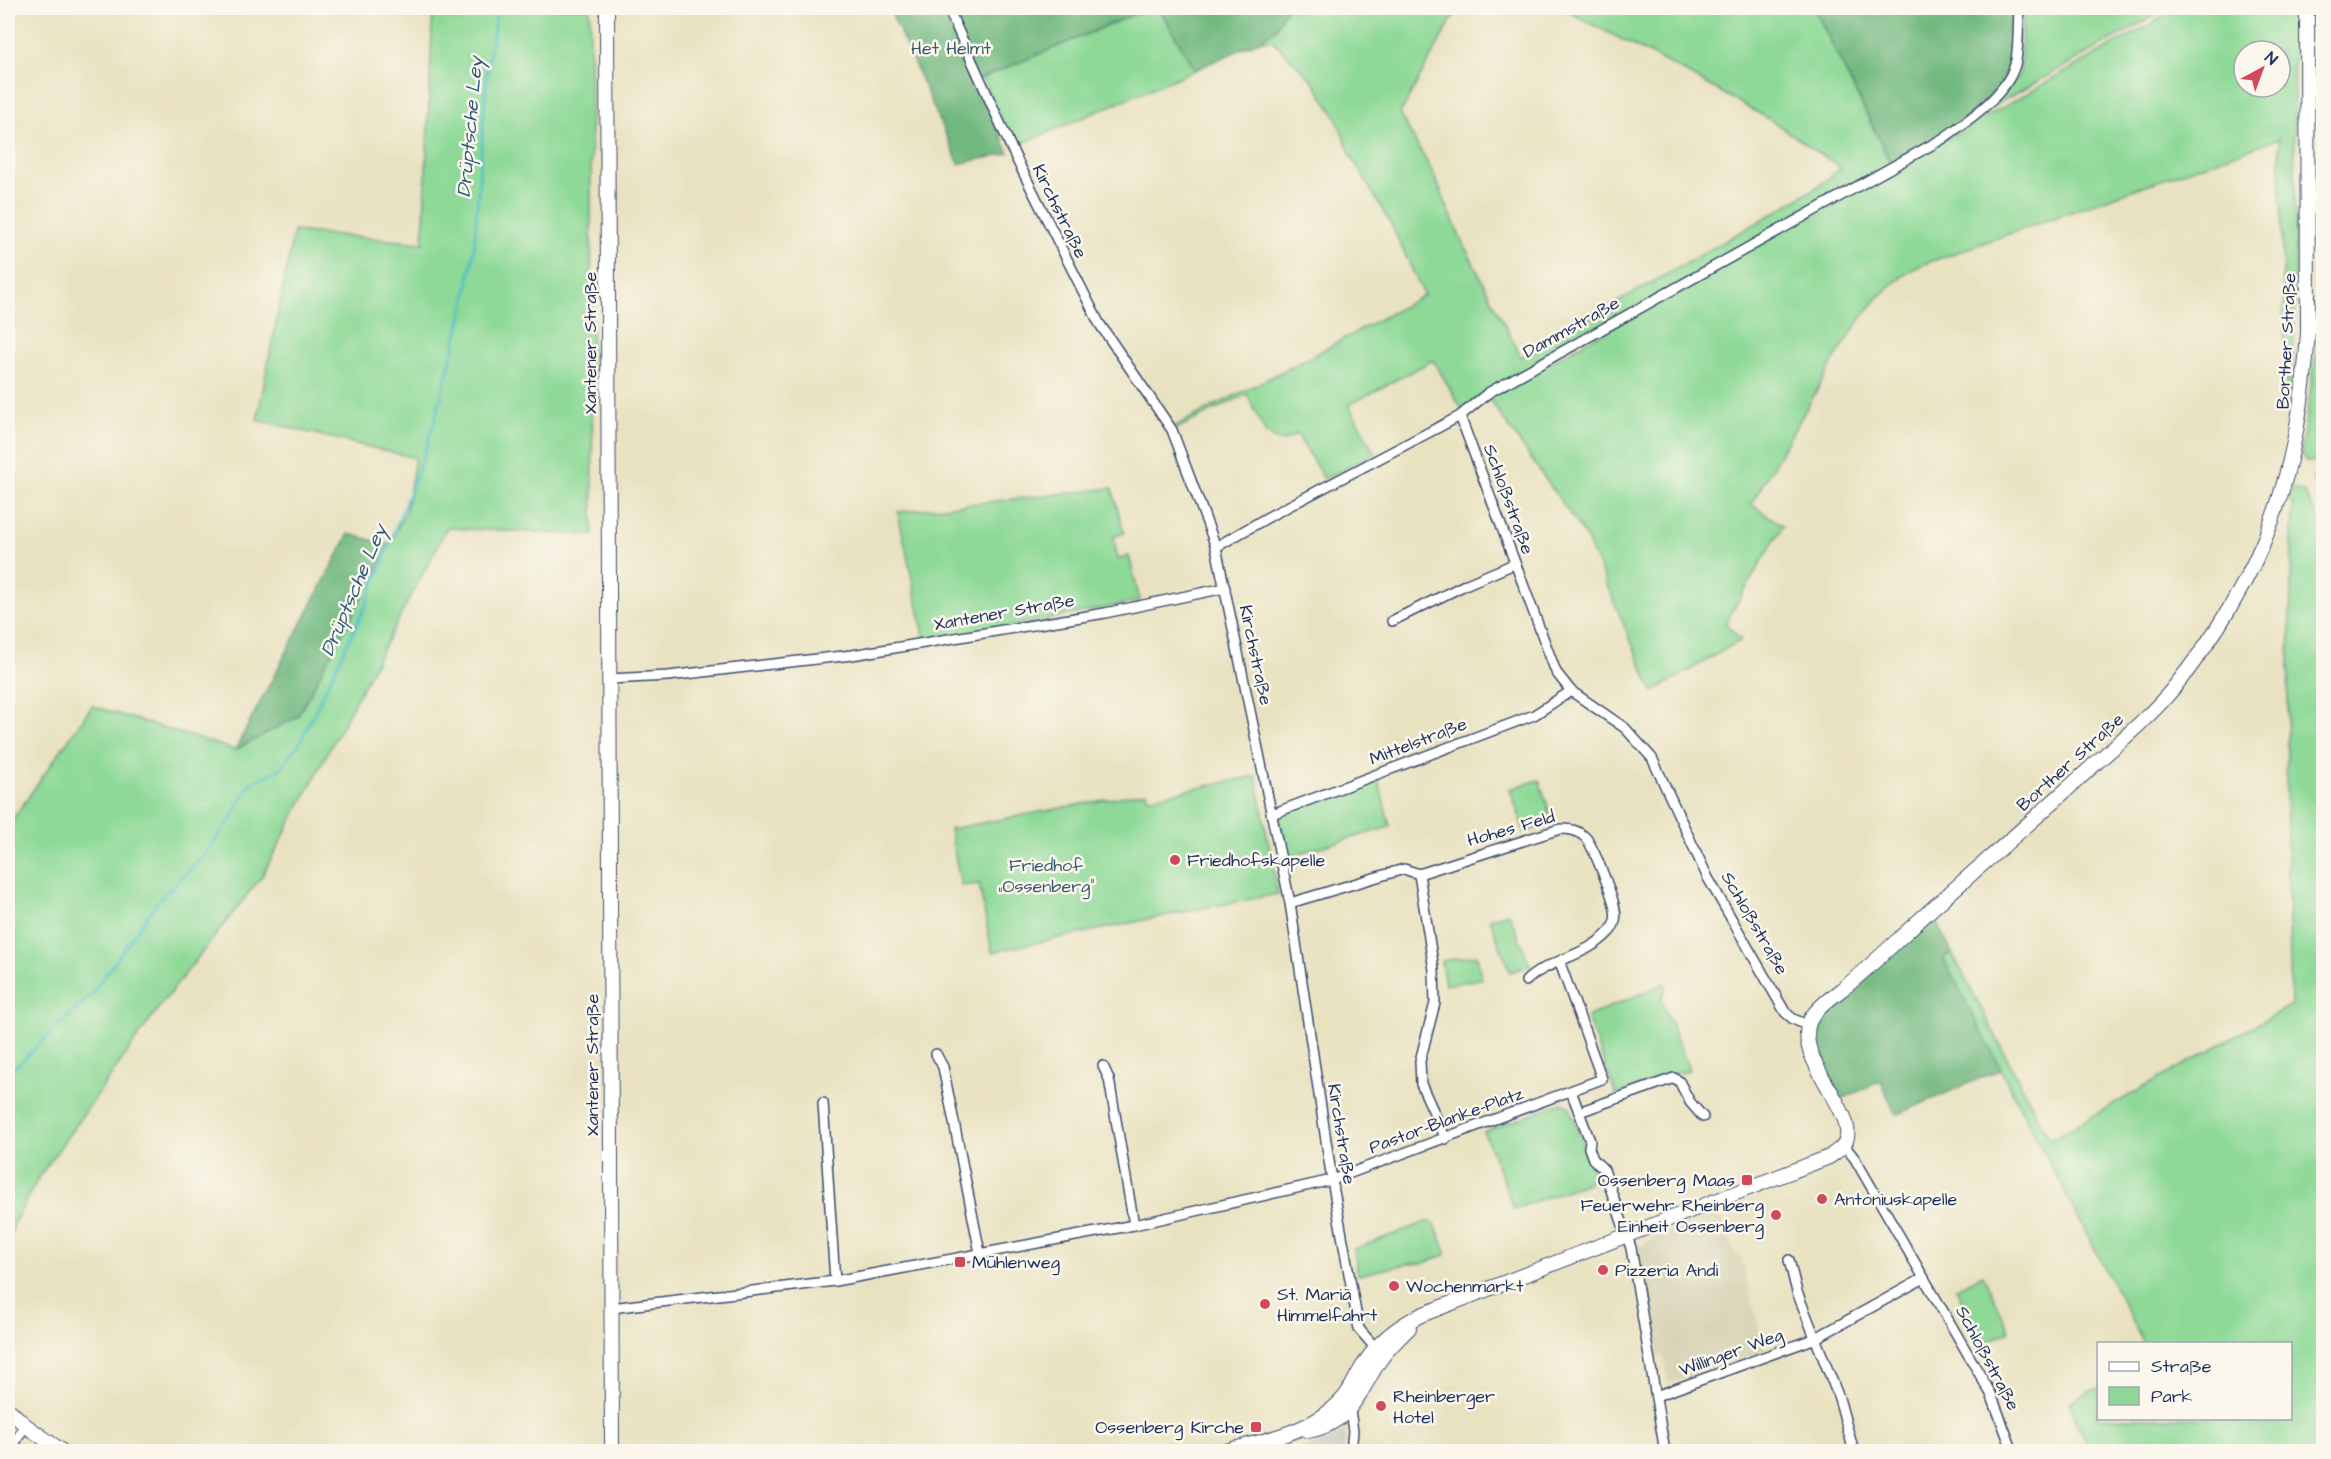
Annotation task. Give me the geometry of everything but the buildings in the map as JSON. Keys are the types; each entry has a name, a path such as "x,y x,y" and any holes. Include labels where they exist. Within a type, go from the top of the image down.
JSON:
{"street":[{"name":"Xantener Straße","path":"606,8 612,1452"},
{"name":"Kirchstraße","path":"948,8 1014,154 1088,303 1099,323 1172,430 1216,547 1290,903 1332,1180 1359,1329 1379,1352"},
{"name":"Dammstraße","path":"1216,547 1460,416 1488,393 1881,171 1944,138 1986,105 2008,79 2016,62 2019,8"},
{"name":"Borther Straße","path":"1807,1025 1815,1013 1834,995 2083,775 2171,691 2230,609 2263,545 2289,472 2305,383 2308,333 2307,8"},
{"name":"Schloßstraße","path":"1460,416 1556,672 1571,691 1625,728 1652,758 1707,878 1785,1012 1792,1019 1807,1025 1806,1041 1809,1049 1846,1126 1847,1136 1844,1145 1855,1159 1991,1395 2013,1452"},
{"path":"1392,621 1514,564"},
{"name":"Xantener Straße","path":"609,679 668,676 842,657 1105,613 1225,588"},
{"name":"Mittelstraße","path":"1272,814 1534,715 1571,691"},
{"name":"Hohes Feld","path":"1290,903 1404,869 1419,874 1560,829 1573,829 1587,838 1594,851 1616,911 1615,922 1612,930 1604,938 1560,963 1533,974 1526,981"},
{"path":"1419,874 1434,970 1435,1003 1420,1061 1421,1084 1446,1139"},
{"name":"Pastor-Blanke-Platz","path":"1332,1180 1602,1079 1560,963"},
{"path":"936,1054 943,1067 980,1253"},
{"path":"1103,1066 1109,1079 1134,1225"},
{"path":"1579,1112 1674,1078 1679,1081 1690,1102 1703,1117"},
{"path":"1571,1091 1590,1142 1589,1148 1593,1159 1604,1170 1631,1248 1665,1452"},
{"path":"823,1103 835,1281"},
{"path":"1351,1452 1353,1431 1345,1406 1350,1391 1361,1368 1379,1352 1400,1326 1421,1315 1829,1157 1844,1145"},
{"path":"611,1308 835,1281 1134,1225 1332,1180"},
{"path":"1789,1260 1797,1292 1839,1398 1854,1452"},
{"name":"Willinger Weg","path":"1656,1396 1816,1338 1924,1278"},
{"path":"1224,1452 1294,1431 1345,1406"},
{"path":"8,1409 24,1425 63,1452"},
{"path":"10,1452 24,1425"}],"shaded area":[{"path":"1716,1208 1736,1255 1740,1254 1765,1351 1669,1384 1664,1357 1655,1354 1637,1249 1652,1238"},
{"path":"1346,1431 1344,1451 1290,1451 1313,1446"}],"green space":[{"path":"433,8 590,8 593,535 447,528 262,876 160,1006 39,1177 14,1223 8,1243 8,850 14,840 8,835 8,826 92,706 235,750 298,716 406,512 415,458 257,420 294,231 423,243"},
{"name":"Het Helmt","path":"889,8 1149,8 975,81 1009,153 959,164"},
{"path":"1149,8 1159,8 1195,70 1014,147 982,78"},
{"path":"1159,8 1286,8 1276,28 1261,40 1195,70"},
{"path":"1286,8 1458,8 1400,114 1434,175 1460,237 1521,357 1767,217 1820,185 1841,168 1769,119 1683,71 1561,8 1814,8 1891,164 1461,408 1433,360 1349,405 1375,454 1324,479 1297,434 1281,442 1266,434 1247,394 1176,429 1175,426 1305,360 1424,295 1392,226 1351,156 1335,115 1312,80 1272,40 1261,40 1276,28"},
{"path":"1814,8 2019,8 2016,62 2008,79 1944,138 1892,165"},
{"path":"2023,8 2168,8 1985,111 2020,74"},
{"path":"2179,8 2293,8 2296,269 2292,383 2285,413 2279,138 1921,265 1902,276 1886,290 1871,306 1846,341 1751,504 1783,526 1725,623 1741,640 1653,692 1586,537 1488,397"},
{"path":"2320,8 2323,8 2323,1451 2089,1451 2069,1402 2097,1388 2097,1420 2292,1420 2292,1342 2143,1342 1942,958 1952,953 2050,1140 2291,1005 2286,785 2293,503 2288,501 2292,488 2304,492 2322,527 2322,501 2313,477 2319,472 2317,462 2306,462 2301,453 2317,346 2321,144"},
{"path":"2320,8 2324,8 2324,143 2321,144"},
{"path":"1112,488 1124,533 1113,537 1118,559 1129,556 1140,601 925,640 898,512"},
{"path":"349,534 390,545 297,717 235,750"},
{"name":"Friedhof „Ossenberg“","path":"1256,776 1278,894 992,952 979,884 961,886 950,829 1146,792 1148,798"},
{"path":"1378,778 1390,827 1285,857 1279,816"},
{"path":"1539,780 1553,823 1525,832 1510,789"},
{"path":"1509,913 1530,965 1510,972 1490,919"},
{"path":"1934,917 1952,953 1943,958 2001,1069 1896,1115 1881,1081 1842,1099 1814,1044 1813,1030 1821,1015"},
{"path":"1477,955 1481,979 1445,985 1441,961"},
{"path":"1665,983 1666,988 1661,999 1689,1070 1682,1073 1680,1071 1616,1095 1587,1017"},
{"path":"1561,1103 1569,1106 1595,1178 1590,1182 1514,1209 1484,1132"},
{"path":"1429,1221 1435,1224 1447,1254 1424,1263 1408,1264 1358,1275 1354,1249"},
{"path":"1983,1275 2010,1331 1982,1344 1956,1288"}],"waterway":[{"name":"Drüptsche Ley","path":"8,1074 91,995 158,901 207,852 231,819 249,786 279,770 299,744 366,605 424,455 465,304 474,248 487,71 497,8"}],"place":[{"name":"Friedhofskapelle","path":"1175,860"},
{"name":"Ossenberg Maas","path":"1747,1180"},
{"name":"Antoniuskapelle","path":"1822,1199"},
{"name":"Feuerwehr Rheinberg Einheit Ossenberg","path":"1776,1215"},
{"name":"Mühlenweg","path":"960,1262"},
{"name":"Pizzeria Andi","path":"1603,1270"},
{"name":"Wochenmarkt","path":"1394,1286"},
{"name":"St. Mariä Himmelfahrt","path":"1265,1304"},
{"name":"Rheinberger Hotel","path":"1381,1406"},
{"name":"Ossenberg Kirche","path":"1256,1427"}]}
